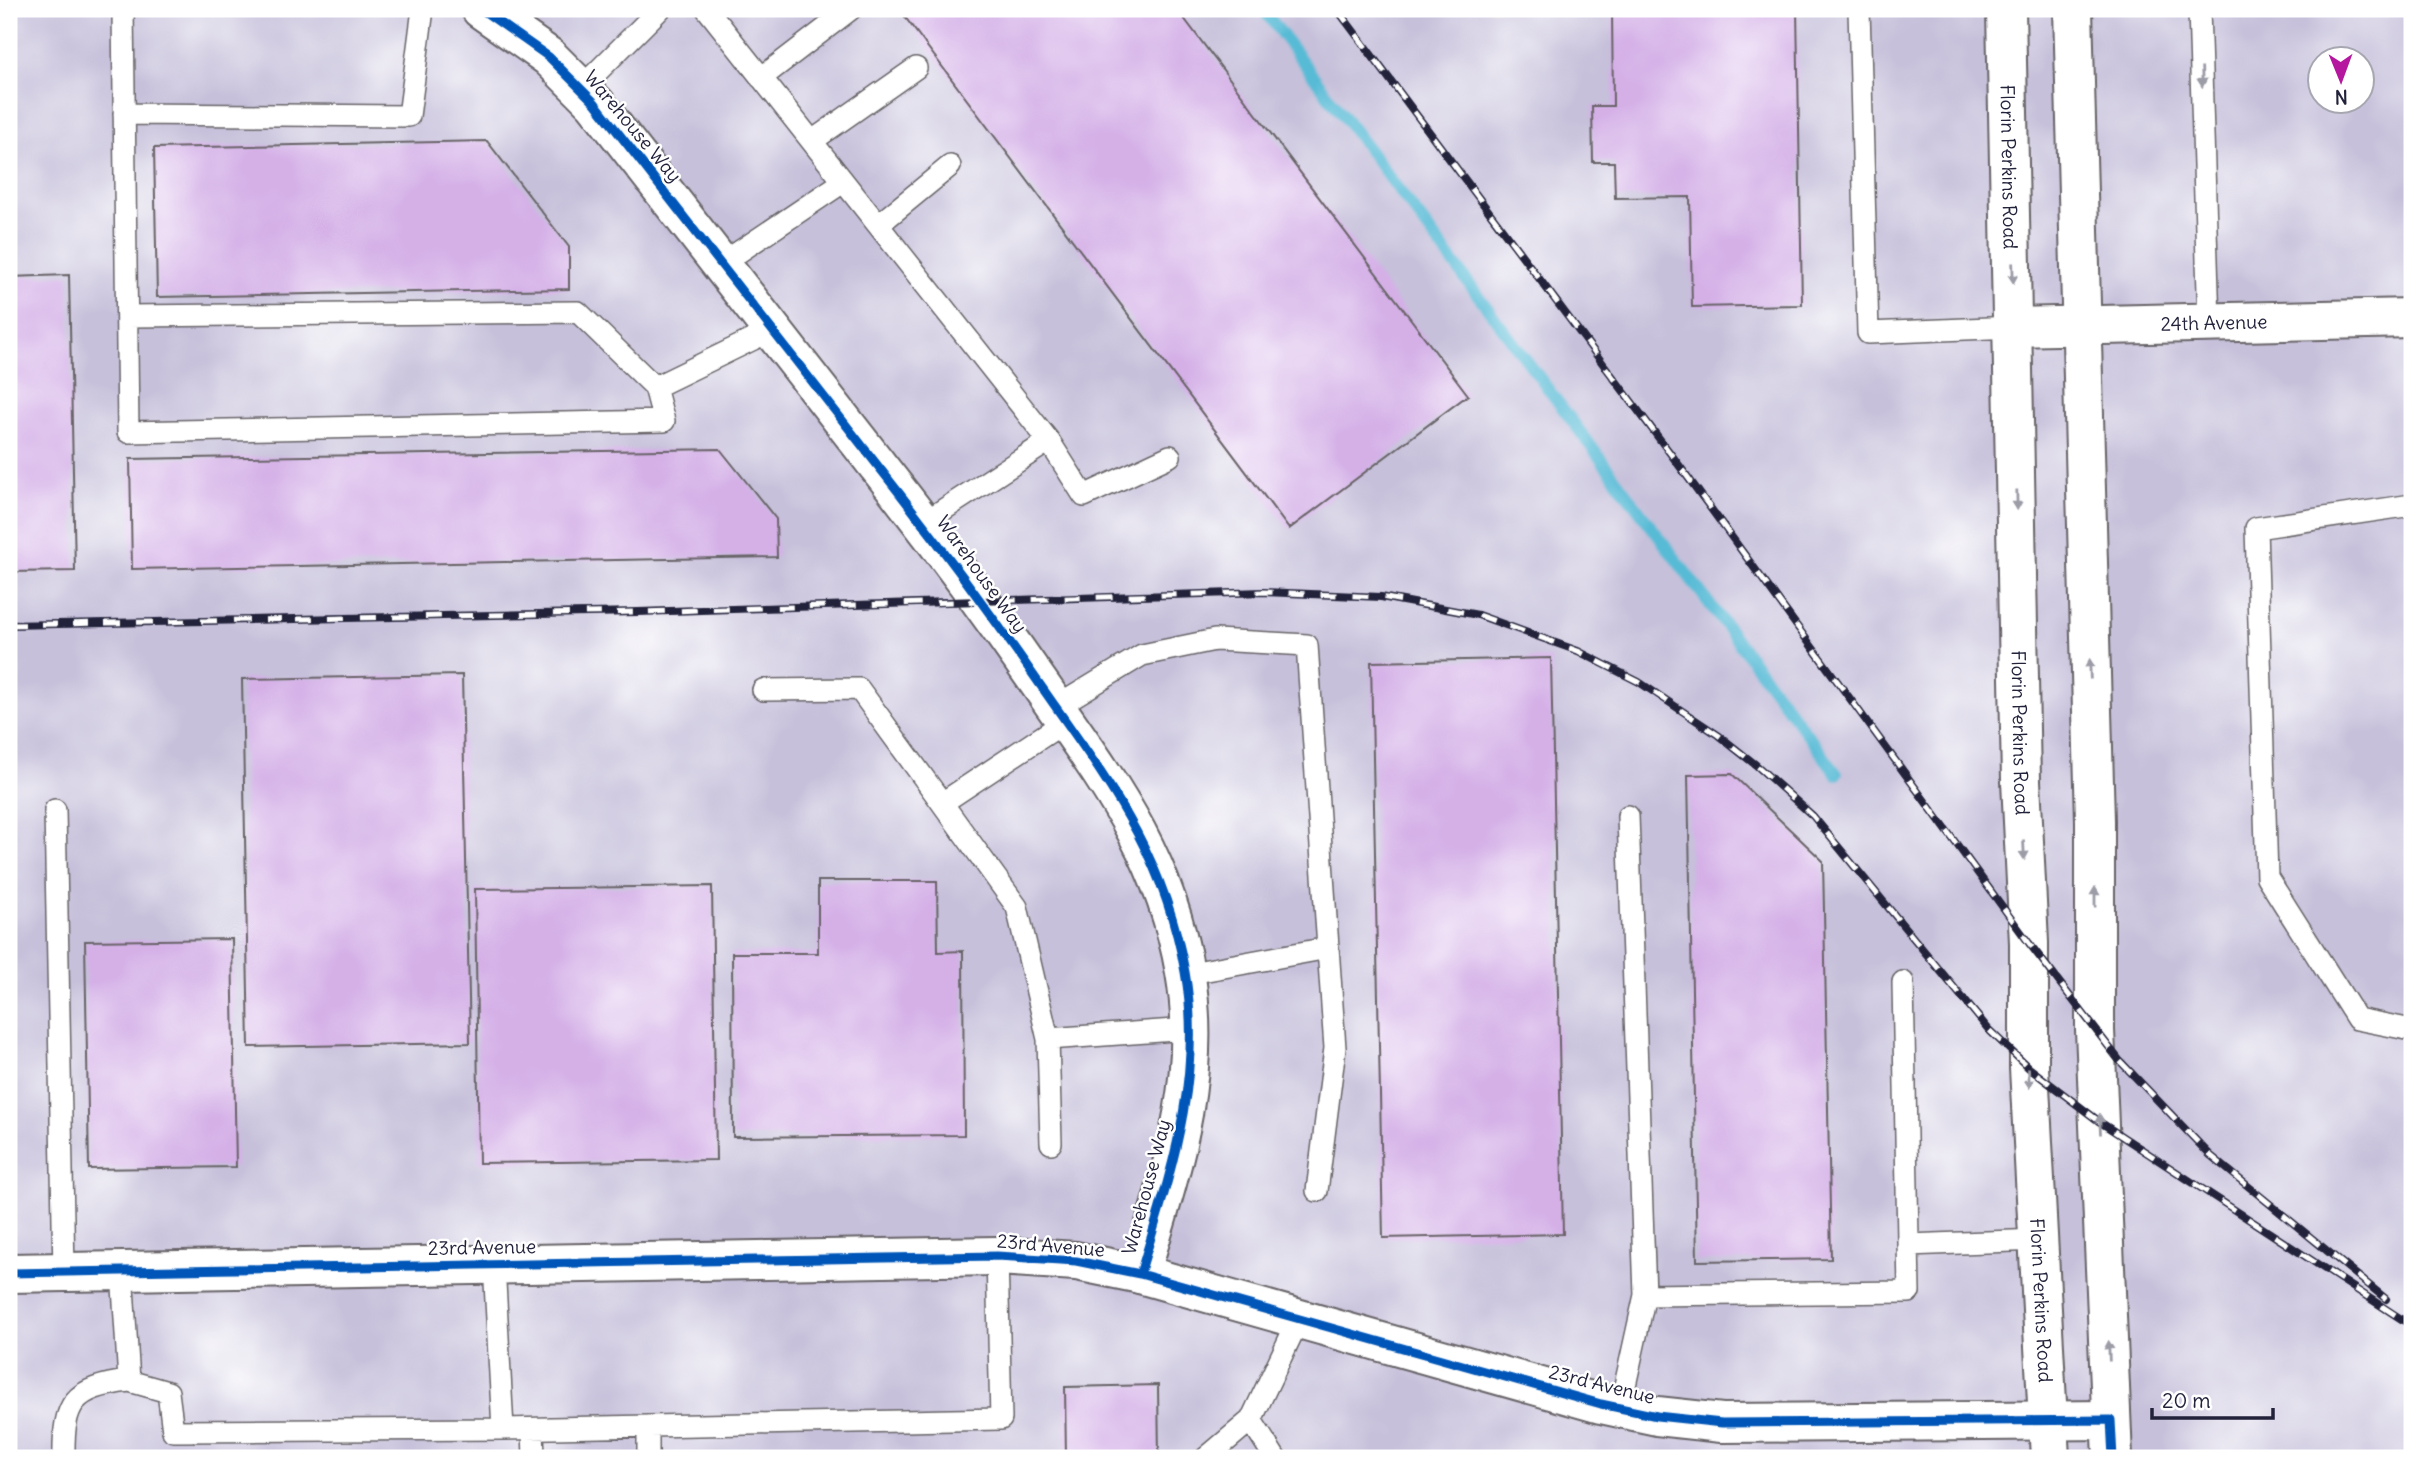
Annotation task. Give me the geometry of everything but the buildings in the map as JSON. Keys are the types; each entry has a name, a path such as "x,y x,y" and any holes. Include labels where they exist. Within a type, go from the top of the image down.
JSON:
{"street":[{"name":"Warehouse Way","path":"481,9 550,57 581,88 969,582 1131,817 1156,867 1174,919 1185,974 1189,1029 1188,1085 1182,1132 1140,1274"},
{"name":"Florin Perkins Road","path":"2006,9 2021,781 2029,943 2029,1068 2050,1458"},
{"path":"2073,9 2095,821 2095,1030 2113,1458"},
{"name":"24th Avenue","path":"2014,327 2412,318"},
{"name":"23rd Avenue","path":"9,1273 997,1256 1076,1261 1140,1274 1657,1416 1722,1423 1894,1419 2111,1420"}],"lane":[{"path":"123,9 128,432 664,421 655,387 578,312 127,316"},
{"path":"124,114 409,116 423,9"},
{"path":"581,88 660,9"},
{"path":"707,9 1049,441 1084,496 1170,456"},
{"path":"761,78 851,9"},
{"path":"1859,9 1868,333 2014,327"},
{"path":"2199,9 2209,323"},
{"path":"811,141 916,68"},
{"path":"878,225 950,166"},
{"path":"721,264 843,182"},
{"path":"655,387 772,330"},
{"path":"923,523 1049,441"},
{"path":"2412,505 2256,528 2267,877 2357,1019 2412,1030"},
{"path":"942,803 1142,655 1215,640 1307,645 1335,1048 1317,1191"},
{"path":"763,690 859,689 1017,907 1048,1039 1051,1143"},
{"path":"55,810 64,1272"},
{"path":"1620,1408 1644,1295 1628,816"},
{"path":"1185,974 1328,948"},
{"path":"1644,1295 1909,1292 1903,982"},
{"path":"1048,1039 1189,1029"},
{"path":"1908,1245 2039,1240"},
{"path":"64,1458 63,1429 71,1405 84,1390 129,1381 168,1392 173,1430 533,1429 1001,1419 997,1256"},
{"path":"494,1264 503,1429"},
{"path":"122,1271 129,1381"},
{"path":"1206,1458 1251,1420 1299,1319"},
{"path":"1251,1420 1275,1458"},
{"path":"648,1426 648,1458"},
{"path":"533,1429 534,1458"}],"shaded area":[{"path":"9,9 2412,9 2412,1458 9,1458"}],"waterway":[{"path":"1263,9 1837,774"}],"railway":[{"path":"1337,9 1673,457 2029,943 2119,1060 2210,1155 2386,1299"},
{"path":"9,625 638,612 1264,592 1381,597 1478,615 1578,651 1639,682 1718,735 1813,816 1989,1030 2029,1068 2100,1122 2412,1326"}],"cycle path":[{"path":"481,9 549,57 595,103 961,575 1089,754 1130,820 1148,855 1176,929 1190,1011 1190,1050 1181,1125 1140,1274"},
{"path":"9,1273 997,1256 1076,1261 1140,1274 1601,1404 1657,1416 1722,1423 2111,1420 2113,1458"}]}
